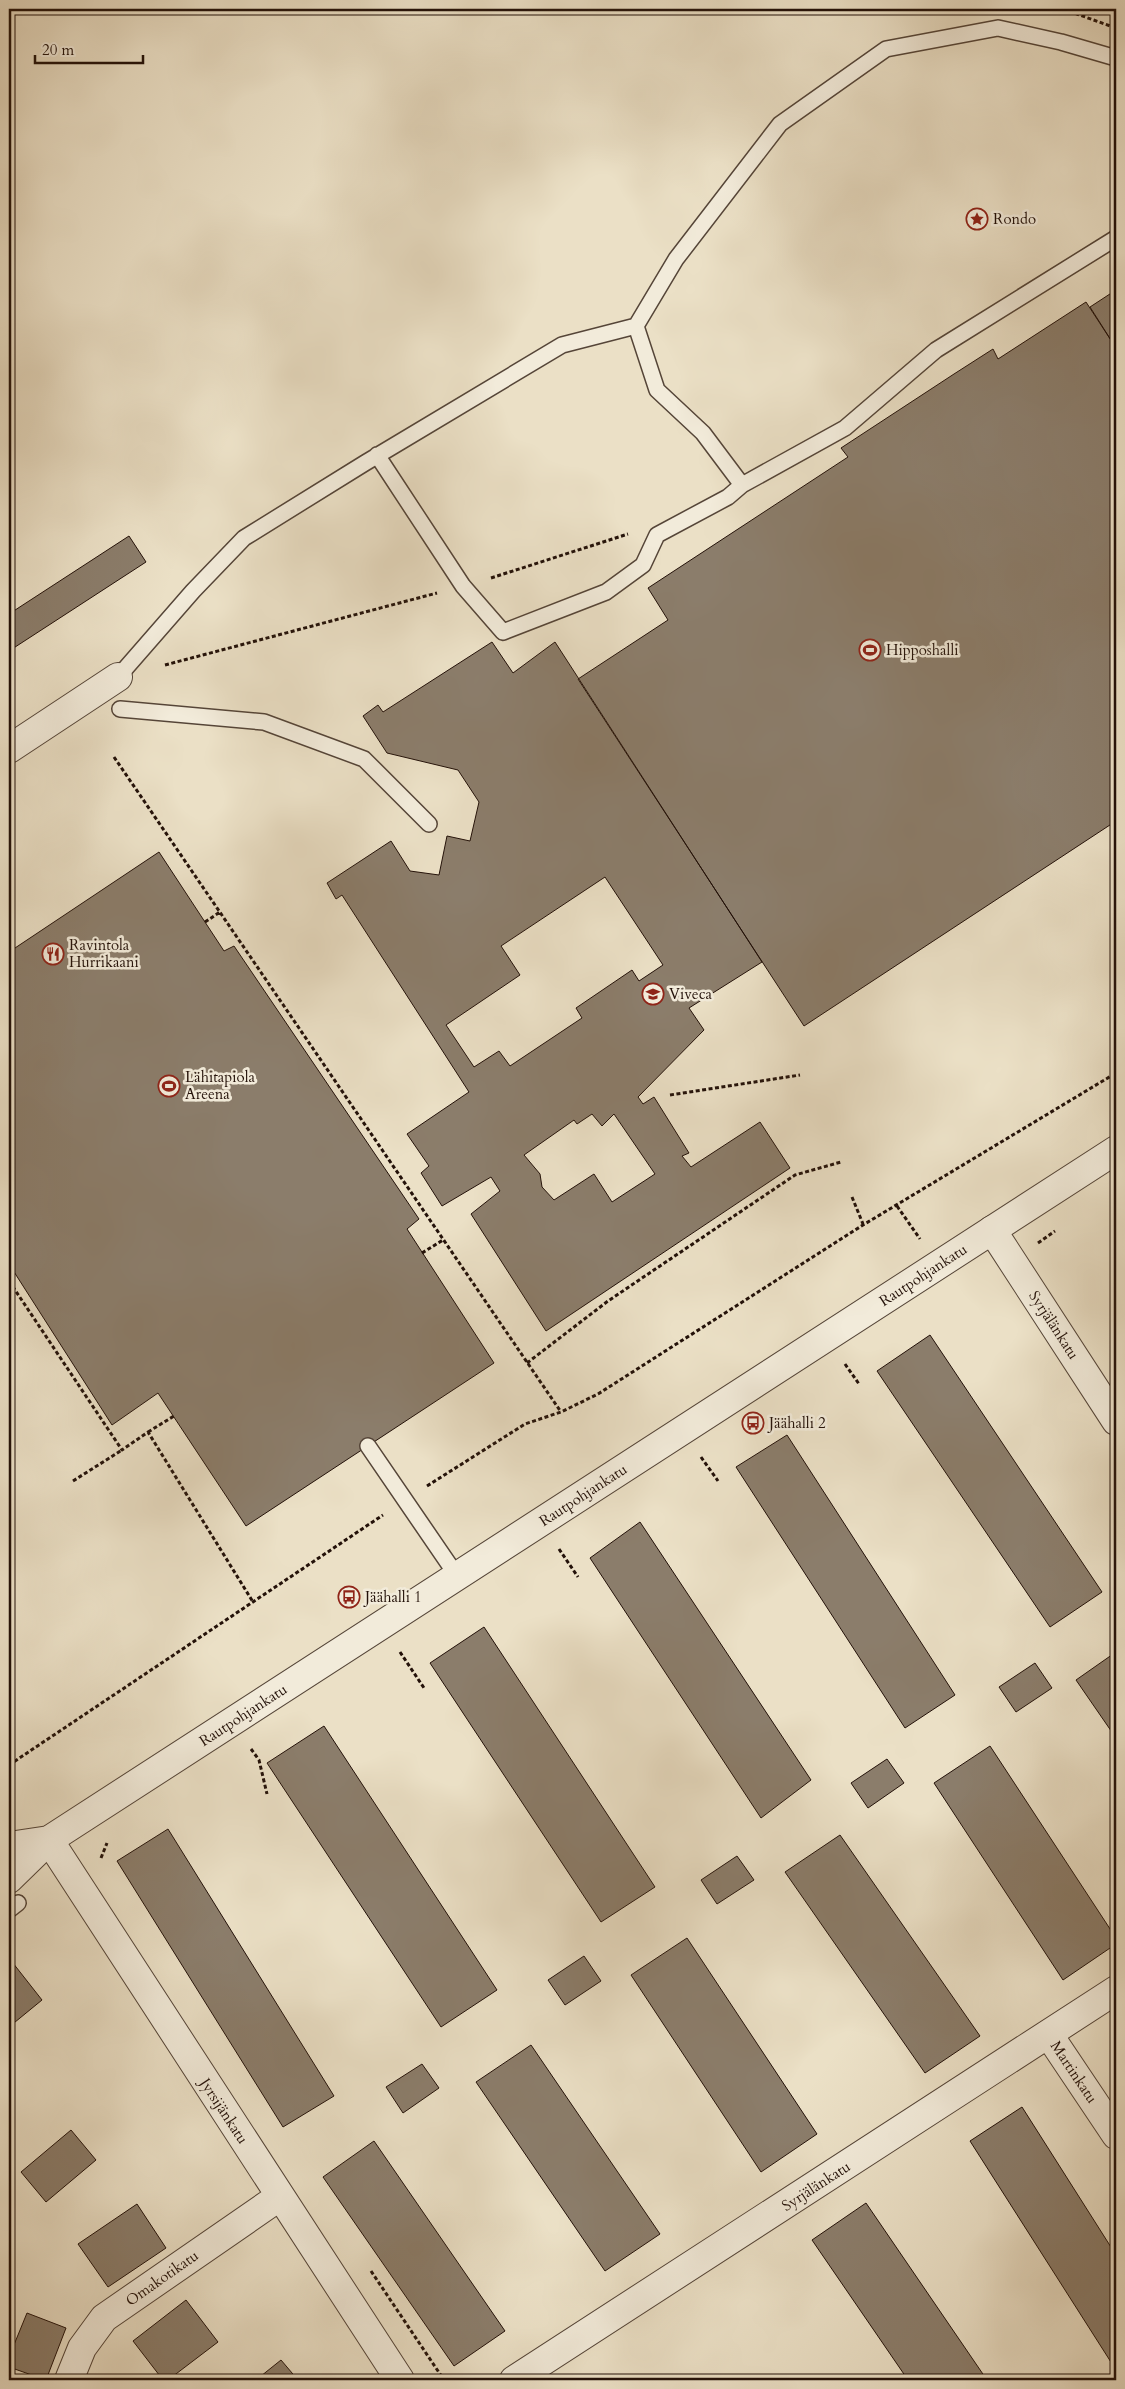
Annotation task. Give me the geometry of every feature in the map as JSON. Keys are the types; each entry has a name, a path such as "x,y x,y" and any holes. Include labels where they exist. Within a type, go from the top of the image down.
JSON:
{"street":[{"path":"9,749 118,677"},
{"name":"Rautpohjankatu","path":"9,1846 49,1840 1116,1150"},
{"name":"Syrjälänkatu","path":"992,1230 1116,1421"},
{"name":"Rautpohjankatu","path":"12,1898 49,1840"},
{"name":"Jyrsijänkatu","path":"49,1840 279,2197 400,2380"},
{"name":"Syrjälänkatu","path":"514,2380 1116,1990"},
{"name":"Martinkatu","path":"1048,2035 1116,2135"},
{"name":"Omakotikatu","path":"69,2380 82,2348 104,2318 279,2197"}],"lane":[{"path":"118,677 193,591 244,538 377,455 562,345 636,326 676,259 780,124 886,49 998,28 1061,42 1116,58"},
{"path":"377,455 463,586 503,632 606,592 643,565 657,535 728,497 742,485 845,428 936,350 1116,238"},
{"path":"636,326 657,390 703,433 742,485"},
{"path":"120,709 264,722 364,759 429,824"},
{"path":"368,1446 457,1576"}],"path":[{"path":"1063,9 1116,28"},
{"path":"118,677 463,586 630,534 657,535"},
{"path":"114,757 561,1412"},
{"path":"205,922 220,912"},
{"path":"9,1764 404,1501 525,1424 561,1412 598,1394 863,1225 1116,1073"},
{"path":"670,1095 800,1075"},
{"path":"528,1363 608,1301 795,1175 841,1162"},
{"path":"852,1197 863,1225"},
{"path":"422,1253 443,1240"},
{"path":"9,1284 122,1450"},
{"path":"843,1360 859,1384"},
{"path":"74,1481 174,1416"},
{"path":"148,1432 253,1602"},
{"path":"701,1457 718,1481"},
{"path":"559,1549 578,1577"},
{"path":"400,1652 424,1688"},
{"path":"251,1749 259,1760 267,1794"}],"building":[{"path":"1116,290 1116,348 1090,307"},
{"name":"Hipposhalli","path":"1086,302 1116,348 1116,821 804,1026 578,679 668,620 648,588 848,457 841,448 954,374 993,349 998,359"},
{"path":"129,536 146,562 9,651 9,614"},
{"name":"Viveca","path":"492,642 513,673 555,642 762,962 689,1008 704,1030 638,1097 643,1104 654,1097 689,1153 682,1156 691,1167 760,1122 790,1168 546,1331 471,1214 500,1191 491,1177 442,1206 421,1173 429,1166 407,1134 469,1092 342,895 336,899 327,883 391,841 410,871 439,875 447,836 470,841 479,802 458,770 387,753 363,716 378,705 383,712","holes":["605,877 663,965 639,981 632,970 576,1008 582,1018 510,1066 499,1051 474,1067 446,1025 520,975 501,946","592,1114 602,1126 614,1114 655,1174 612,1202 594,1174 554,1200 542,1187 540,1174 524,1155 574,1120 577,1124"]},
{"name":"Lähitapiola Areena","path":"159,852 224,951 234,946 419,1219 407,1229 494,1363 246,1526 158,1393 112,1425 9,1264 9,952"},
{"path":"930,1335 1102,1592 1050,1627 877,1371"},
{"path":"787,1435 955,1695 905,1728 736,1467"},
{"path":"640,1522 811,1780 761,1818 590,1558"},
{"path":"484,1627 655,1887 601,1922 430,1663"},
{"path":"1116,1652 1116,1738 1076,1680"},
{"path":"1035,1663 1052,1688 1016,1712 999,1687"},
{"path":"324,1726 497,1990 441,2027 267,1763"},
{"path":"990,1746 1116,1938 1116,1944 1063,1980 934,1783"},
{"path":"887,1759 904,1783 868,1808 851,1783"},
{"path":"168,1829 334,2096 283,2127 117,1861"},
{"path":"840,1835 980,2036 925,2073 785,1872"},
{"path":"737,1856 754,1880 717,1904 701,1880"},
{"path":"687,1938 817,2134 761,2172 631,1975"},
{"path":"584,1956 601,1981 565,2005 548,1980"},
{"path":"9,1958 42,2000 9,2027"},
{"path":"531,2045 660,2234 605,2271 476,2082"},
{"path":"422,2064 439,2088 403,2113 386,2087"},
{"path":"1022,2107 1116,2255 1116,2370 970,2141"},
{"path":"71,2130 96,2160 46,2202 21,2172"},
{"path":"374,2141 505,2331 454,2366 323,2177"},
{"path":"866,2203 987,2380 908,2380 812,2240"},
{"path":"137,2204 166,2248 108,2287 78,2244"},
{"path":"186,2300 218,2342 168,2380 163,2380 133,2341"},
{"path":"27,2313 66,2328 46,2380 9,2367 9,2357"},
{"path":"281,2360 298,2380 256,2380"}],"place":[{"name":"Rondo","path":"977,219"},
{"name":"Hipposhalli","path":"870,650"},
{"name":"Ravintola Hurrikaani","path":"53,954"},
{"name":"Viveca","path":"653,994"},
{"name":"Lähitapiola Areena","path":"169,1086"},
{"name":"Jäähalli 2","path":"753,1423"},
{"name":"Jäähalli 1","path":"349,1597"}]}
